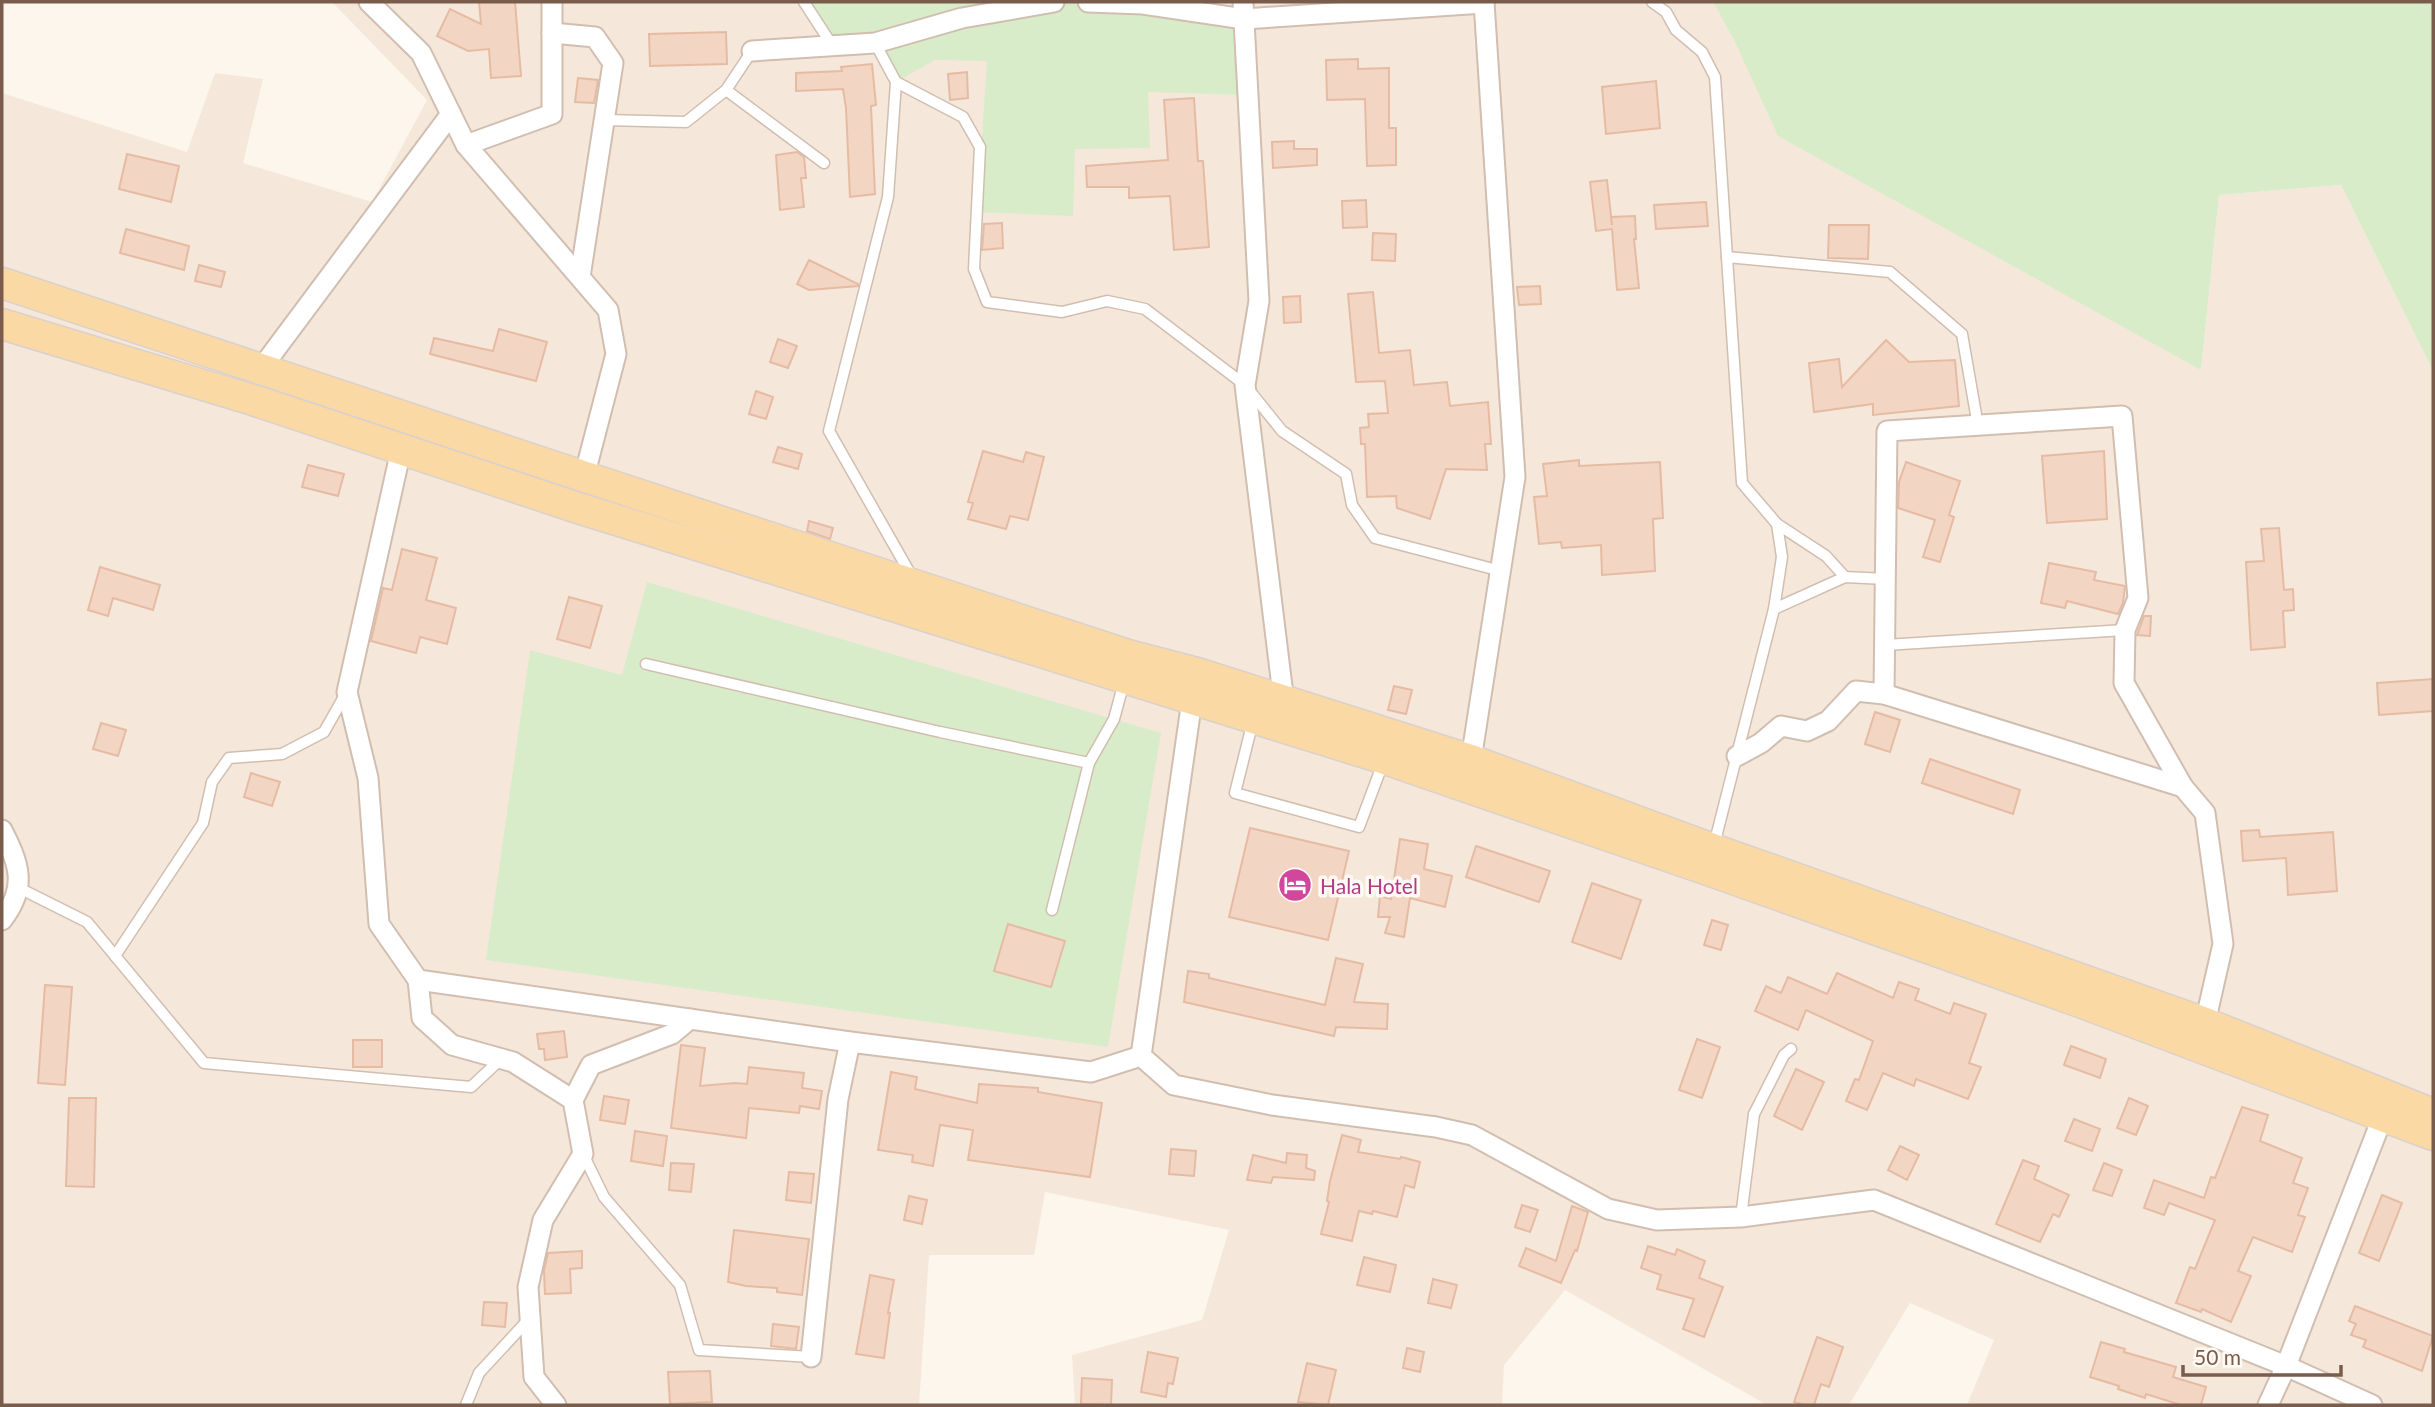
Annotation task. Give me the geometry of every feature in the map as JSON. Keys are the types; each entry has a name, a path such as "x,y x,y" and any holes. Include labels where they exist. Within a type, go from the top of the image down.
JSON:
{"main road":[{"path":"2,283 916,585 976,619 1125,679 1385,759 1705,869 2080,1002 2433,1135"},
{"path":"2,324 253,400 591,512 976,619 1197,673 1471,760 1713,849 2205,1023 2433,1114"}],"street":[{"path":"369,2 421,53 466,145 608,310 616,354 584,477"},
{"path":"466,145 552,114 552,2"},
{"path":"752,51 875,43 962,18 1055,2"},
{"path":"1088,2 1243,10 1487,2 1515,477 1471,760"},
{"path":"1243,10 1259,300 1245,385 1288,729"},
{"path":"552,33 595,37 613,63 580,277"},
{"path":"260,370 451,114"},
{"path":"1884,694 1887,432 2122,416 2138,598 2126,630 2124,683 2183,787 2205,813 2222,944 2205,1023"},
{"path":"401,450 347,692 369,779 379,924 418,980 422,1018 452,1045 513,1062 573,1100"},
{"path":"1737,756 1761,743 1781,726 1807,732 1828,720 1856,691 1884,694 2183,787"},
{"path":"1141,1056 1192,700"},
{"path":"2,830 16,856 19,888 2,920"},
{"path":"418,980 850,1042 1091,1072 1141,1056"},
{"path":"556,1405 534,1377 528,1287 543,1220 583,1154 573,1100 591,1065 672,1034 690,1019"},
{"path":"811,1357 838,1098 850,1042"},
{"path":"1141,1056 1174,1085 1272,1105 1436,1127 1472,1135 1608,1209 1657,1220 1741,1217 1874,1200 2286,1366 2372,1405"},
{"path":"2268,1405 2286,1366 2383,1116"}],"lane":[{"path":"804,2 832,45"},
{"path":"1652,2 1666,12 1676,30 1702,52 1715,77 1742,483 1777,524 1826,555 1846,577"},
{"path":"875,43 896,82 888,197 828,431 916,585"},
{"path":"604,120 686,122 726,90 752,51"},
{"path":"896,82 963,117 980,147 974,269 987,302 1062,312 1107,301 1145,309 1245,385 1282,431 1346,474 1352,505 1375,538 1501,571"},
{"path":"726,90 824,163"},
{"path":"1727,257 1890,272 1962,334 1978,426"},
{"path":"1713,849 1774,609 1782,557 1777,524"},
{"path":"1774,609 1846,577 1886,579"},
{"path":"1885,645 2126,630"},
{"path":"646,664 1088,763"},
{"path":"1052,910 1088,763 1114,719 1125,679"},
{"path":"115,956 203,823 212,782 229,758 282,754 324,732 347,692"},
{"path":"1253,719 1235,793 1359,827 1385,759"},
{"path":"19,888 87,922 204,1063 471,1087 501,1059"},
{"path":"1741,1217 1754,1114 1784,1055 1791,1049"},
{"path":"583,1154 604,1197 680,1285 699,1350 811,1357"},
{"path":"466,1405 479,1373 530,1318"}],"shaded area":[{"path":"332,2 1713,2 1735,42 2201,370 2219,195 2341,185 2433,371 2433,1405 1967,1405 1994,1340 1910,1303 1849,1405 1767,1405 1565,1290 1504,1365 1502,1405 1075,1405 1072,1355 1202,1320 1229,1230 1045,1192 1034,1255 929,1255 919,1405 2,1405 2,93 187,152 215,73 263,79 243,163 372,202 427,100"}],"green space":[{"path":"804,2 1088,2 1244,19 1248,95 1148,92 1150,148 1075,149 1073,216 977,212 987,61 935,60 896,82 875,43 832,45"},
{"path":"1713,2 2433,2 2433,371 2341,185 2219,195 2201,370 1778,136 1735,42"},
{"path":"647,582 1161,733 1108,1047 486,960 530,650 622,675"}],"building":[{"path":"479,2 515,2 521,76 491,78 489,49 468,51 437,36 450,9 481,24"},
{"path":"726,32 727,64 650,66 649,34"},
{"path":"1358,59 1358,69 1389,68 1389,128 1396,128 1396,165 1367,166 1365,99 1327,100 1326,60"},
{"path":"872,64 876,105 871,106 875,194 850,197 843,89 796,91 796,73 842,71 841,67"},
{"path":"967,72 968,98 950,100 948,74"},
{"path":"578,78 598,80 594,103 575,102"},
{"path":"1656,81 1660,128 1606,134 1602,87"},
{"path":"1194,98 1198,161 1203,161 1209,247 1174,250 1170,196 1129,198 1129,187 1087,187 1086,166 1168,160 1164,100"},
{"path":"1294,141 1294,149 1317,149 1317,165 1273,168 1272,142"},
{"path":"797,152 804,157 806,178 801,178 804,207 780,210 776,155"},
{"path":"127,154 179,166 171,202 119,189"},
{"path":"1607,180 1611,217 1635,216 1634,239 1639,288 1617,290 1612,229 1596,231 1590,182"},
{"path":"1366,200 1367,227 1343,228 1342,201"},
{"path":"1706,202 1708,226 1656,229 1654,205"},
{"path":"1002,223 1003,248 982,250 984,224"},
{"path":"1829,225 1869,225 1868,259 1828,258"},
{"path":"126,229 189,246 184,270 120,253"},
{"path":"1373,233 1396,234 1395,261 1372,260"},
{"path":"809,260 858,286 809,290 797,284"},
{"path":"199,265 225,272 221,287 195,281"},
{"path":"1540,286 1541,304 1519,305 1517,287"},
{"path":"1373,292 1379,353 1410,350 1414,385 1447,382 1450,406 1488,402 1491,444 1485,444 1487,470 1446,469 1430,519 1397,508 1396,496 1367,497 1365,444 1361,444 1360,428 1369,427 1368,414 1388,413 1385,381 1356,382 1348,294"},
{"path":"1300,296 1301,322 1284,323 1283,297"},
{"path":"499,329 547,342 536,381 430,354 434,338 493,351"},
{"path":"778,339 797,346 788,368 770,362"},
{"path":"1886,340 1909,362 1955,360 1959,406 1873,415 1873,404 1814,412 1809,363 1839,359 1842,387"},
{"path":"756,391 773,397 766,419 749,414"},
{"path":"778,447 802,454 798,469 773,462"},
{"path":"983,451 1023,462 1026,452 1044,457 1028,520 1010,516 1006,529 968,519 973,503 968,502"},
{"path":"2104,451 2107,519 2047,523 2042,456"},
{"path":"1579,460 1579,466 1660,462 1663,518 1653,519 1655,571 1602,575 1601,545 1562,548 1561,542 1539,544 1534,497 1547,496 1543,464"},
{"path":"1906,462 1960,481 1949,515 1954,517 1940,562 1923,557 1935,520 1898,508 1899,482"},
{"path":"308,465 344,474 338,496 302,487"},
{"path":"809,521 833,528 830,539 807,531"},
{"path":"2279,528 2284,590 2293,589 2294,610 2283,611 2285,647 2251,650 2246,562 2264,561 2261,529"},
{"path":"402,549 437,558 426,600 456,608 447,644 420,637 416,653 371,641 383,588 392,590"},
{"path":"2049,563 2096,572 2094,580 2125,586 2123,603 2118,614 2067,601 2065,608 2041,603"},
{"path":"100,567 160,585 153,610 113,598 108,616 88,610"},
{"path":"569,597 602,606 590,648 557,639"},
{"path":"2144,616 2151,616 2150,636 2137,635"},
{"path":"2433,679 2433,711 2379,715 2377,683"},
{"path":"1394,686 1412,690 1406,714 1388,710"},
{"path":"1875,712 1900,720 1890,752 1865,744"},
{"path":"101,723 126,730 118,756 93,749"},
{"path":"1930,759 2020,790 2013,814 1922,783"},
{"path":"251,773 280,782 272,806 244,797"},
{"path":"1250,828 1349,851 1328,940 1229,917"},
{"path":"2259,830 2260,837 2333,832 2337,891 2288,895 2286,858 2243,861 2241,831"},
{"path":"1400,839 1428,844 1424,869 1452,876 1445,907 1410,898 1404,937 1385,933 1390,917 1378,917 1380,896 1391,899"},
{"path":"1476,846 1550,871 1539,902 1466,877"},
{"path":"1592,883 1641,900 1621,959 1572,942"},
{"path":"1712,920 1728,925 1721,950 1704,945"},
{"path":"1008,924 1065,941 1051,987 994,971"},
{"path":"1336,958 1363,964 1354,1002 1388,1004 1387,1029 1336,1027 1334,1036 1184,1002 1188,971 1209,974 1209,978 1325,1005"},
{"path":"1837,973 1893,998 1899,982 1919,989 1915,1000 1950,1014 1954,1003 1986,1014 1969,1063 1981,1067 1968,1099 1916,1079 1914,1086 1883,1073 1867,1110 1846,1101 1855,1079 1859,1080 1873,1041 1806,1010 1798,1030 1755,1011 1766,986 1781,993 1788,977 1827,994"},
{"path":"45,985 72,987 65,1085 38,1083"},
{"path":"564,1031 567,1057 545,1060 544,1049 539,1049 537,1034"},
{"path":"1697,1039 1720,1047 1702,1098 1679,1090"},
{"path":"353,1040 382,1040 382,1067 353,1067"},
{"path":"681,1045 705,1048 700,1086 747,1084 749,1067 804,1073 802,1088 822,1091 819,1109 800,1106 799,1113 749,1108 746,1138 671,1128"},
{"path":"2071,1046 2106,1059 2100,1078 2064,1065"},
{"path":"1796,1069 1824,1082 1802,1130 1774,1116"},
{"path":"891,1072 917,1077 915,1089 977,1103 979,1084 1038,1088 1038,1092 1102,1103 1090,1177 968,1160 973,1130 940,1125 933,1166 912,1162 913,1155 878,1150"},
{"path":"604,1096 629,1100 625,1124 600,1120"},
{"path":"69,1098 96,1098 94,1187 66,1186"},
{"path":"2129,1098 2148,1106 2136,1135 2117,1128"},
{"path":"2242,1107 2268,1115 2260,1141 2302,1158 2293,1183 2308,1188 2298,1215 2305,1217 2292,1252 2253,1237 2238,1271 2251,1276 2231,1322 2202,1309 2201,1312 2176,1303 2190,1267 2195,1269 2215,1220 2169,1203 2164,1215 2144,1208 2154,1180 2204,1198 2211,1177 2215,1178"},
{"path":"2074,1119 2100,1129 2092,1151 2065,1141"},
{"path":"635,1131 667,1136 663,1166 631,1161"},
{"path":"1342,1135 1361,1140 1358,1152 1420,1162 1414,1188 1405,1185 1397,1217 1373,1211 1372,1214 1359,1211 1352,1241 1321,1234 1329,1202 1330,1181"},
{"path":"1900,1146 1919,1155 1907,1180 1888,1170"},
{"path":"1171,1149 1196,1151 1194,1176 1169,1174"},
{"path":"1287,1153 1307,1155 1306,1168 1315,1171 1314,1180 1273,1177 1271,1183 1247,1180 1253,1155 1286,1163"},
{"path":"2023,1160 2039,1166 2034,1179 2069,1195 2059,1217 2053,1214 2040,1242 1996,1224"},
{"path":"671,1163 694,1164 691,1192 669,1190"},
{"path":"2104,1163 2122,1170 2112,1196 2093,1190"},
{"path":"789,1172 814,1174 811,1203 786,1200"},
{"path":"2382,1195 2402,1203 2379,1261 2359,1253"},
{"path":"909,1196 927,1200 922,1224 904,1220"},
{"path":"1522,1205 1538,1210 1530,1232 1515,1227"},
{"path":"1572,1206 1588,1212 1577,1251 1575,1250 1561,1283 1519,1266 1526,1248 1556,1261"},
{"path":"734,1230 809,1239 802,1295 777,1292 777,1288 728,1282"},
{"path":"1648,1246 1675,1255 1677,1249 1705,1261 1699,1278 1723,1287 1704,1337 1683,1329 1694,1299 1657,1289 1661,1275 1641,1268"},
{"path":"582,1251 582,1268 570,1269 571,1293 545,1294 544,1270 548,1253"},
{"path":"1364,1257 1396,1265 1390,1292 1357,1285"},
{"path":"870,1275 894,1280 884,1358 856,1354"},
{"path":"1433,1279 1457,1285 1451,1308 1428,1303"},
{"path":"484,1302 507,1303 505,1327 482,1325"},
{"path":"2355,1306 2433,1336 2422,1371 2363,1347 2366,1340 2351,1335 2356,1324 2349,1321"},
{"path":"773,1324 799,1327 796,1349 771,1346"},
{"path":"1817,1337 1843,1347 1829,1387 1821,1384 1814,1405 1804,1405 1794,1402"},
{"path":"2101,1342 2125,1349 2124,1352 2176,1367 2173,1377 2206,1387 2201,1405 2181,1405 2146,1394 2145,1398 2090,1377"},
{"path":"1407,1348 1424,1352 1420,1372 1403,1368"},
{"path":"1148,1352 1178,1358 1173,1384 1168,1383 1166,1397 1141,1392"},
{"path":"1307,1363 1336,1370 1328,1405 1298,1402"},
{"path":"710,1371 712,1402 670,1404 668,1372"},
{"path":"1082,1378 1112,1380 1111,1405 1081,1404"}],"place":[{"name":"Hala Hotel","path":"1295,885"}]}
